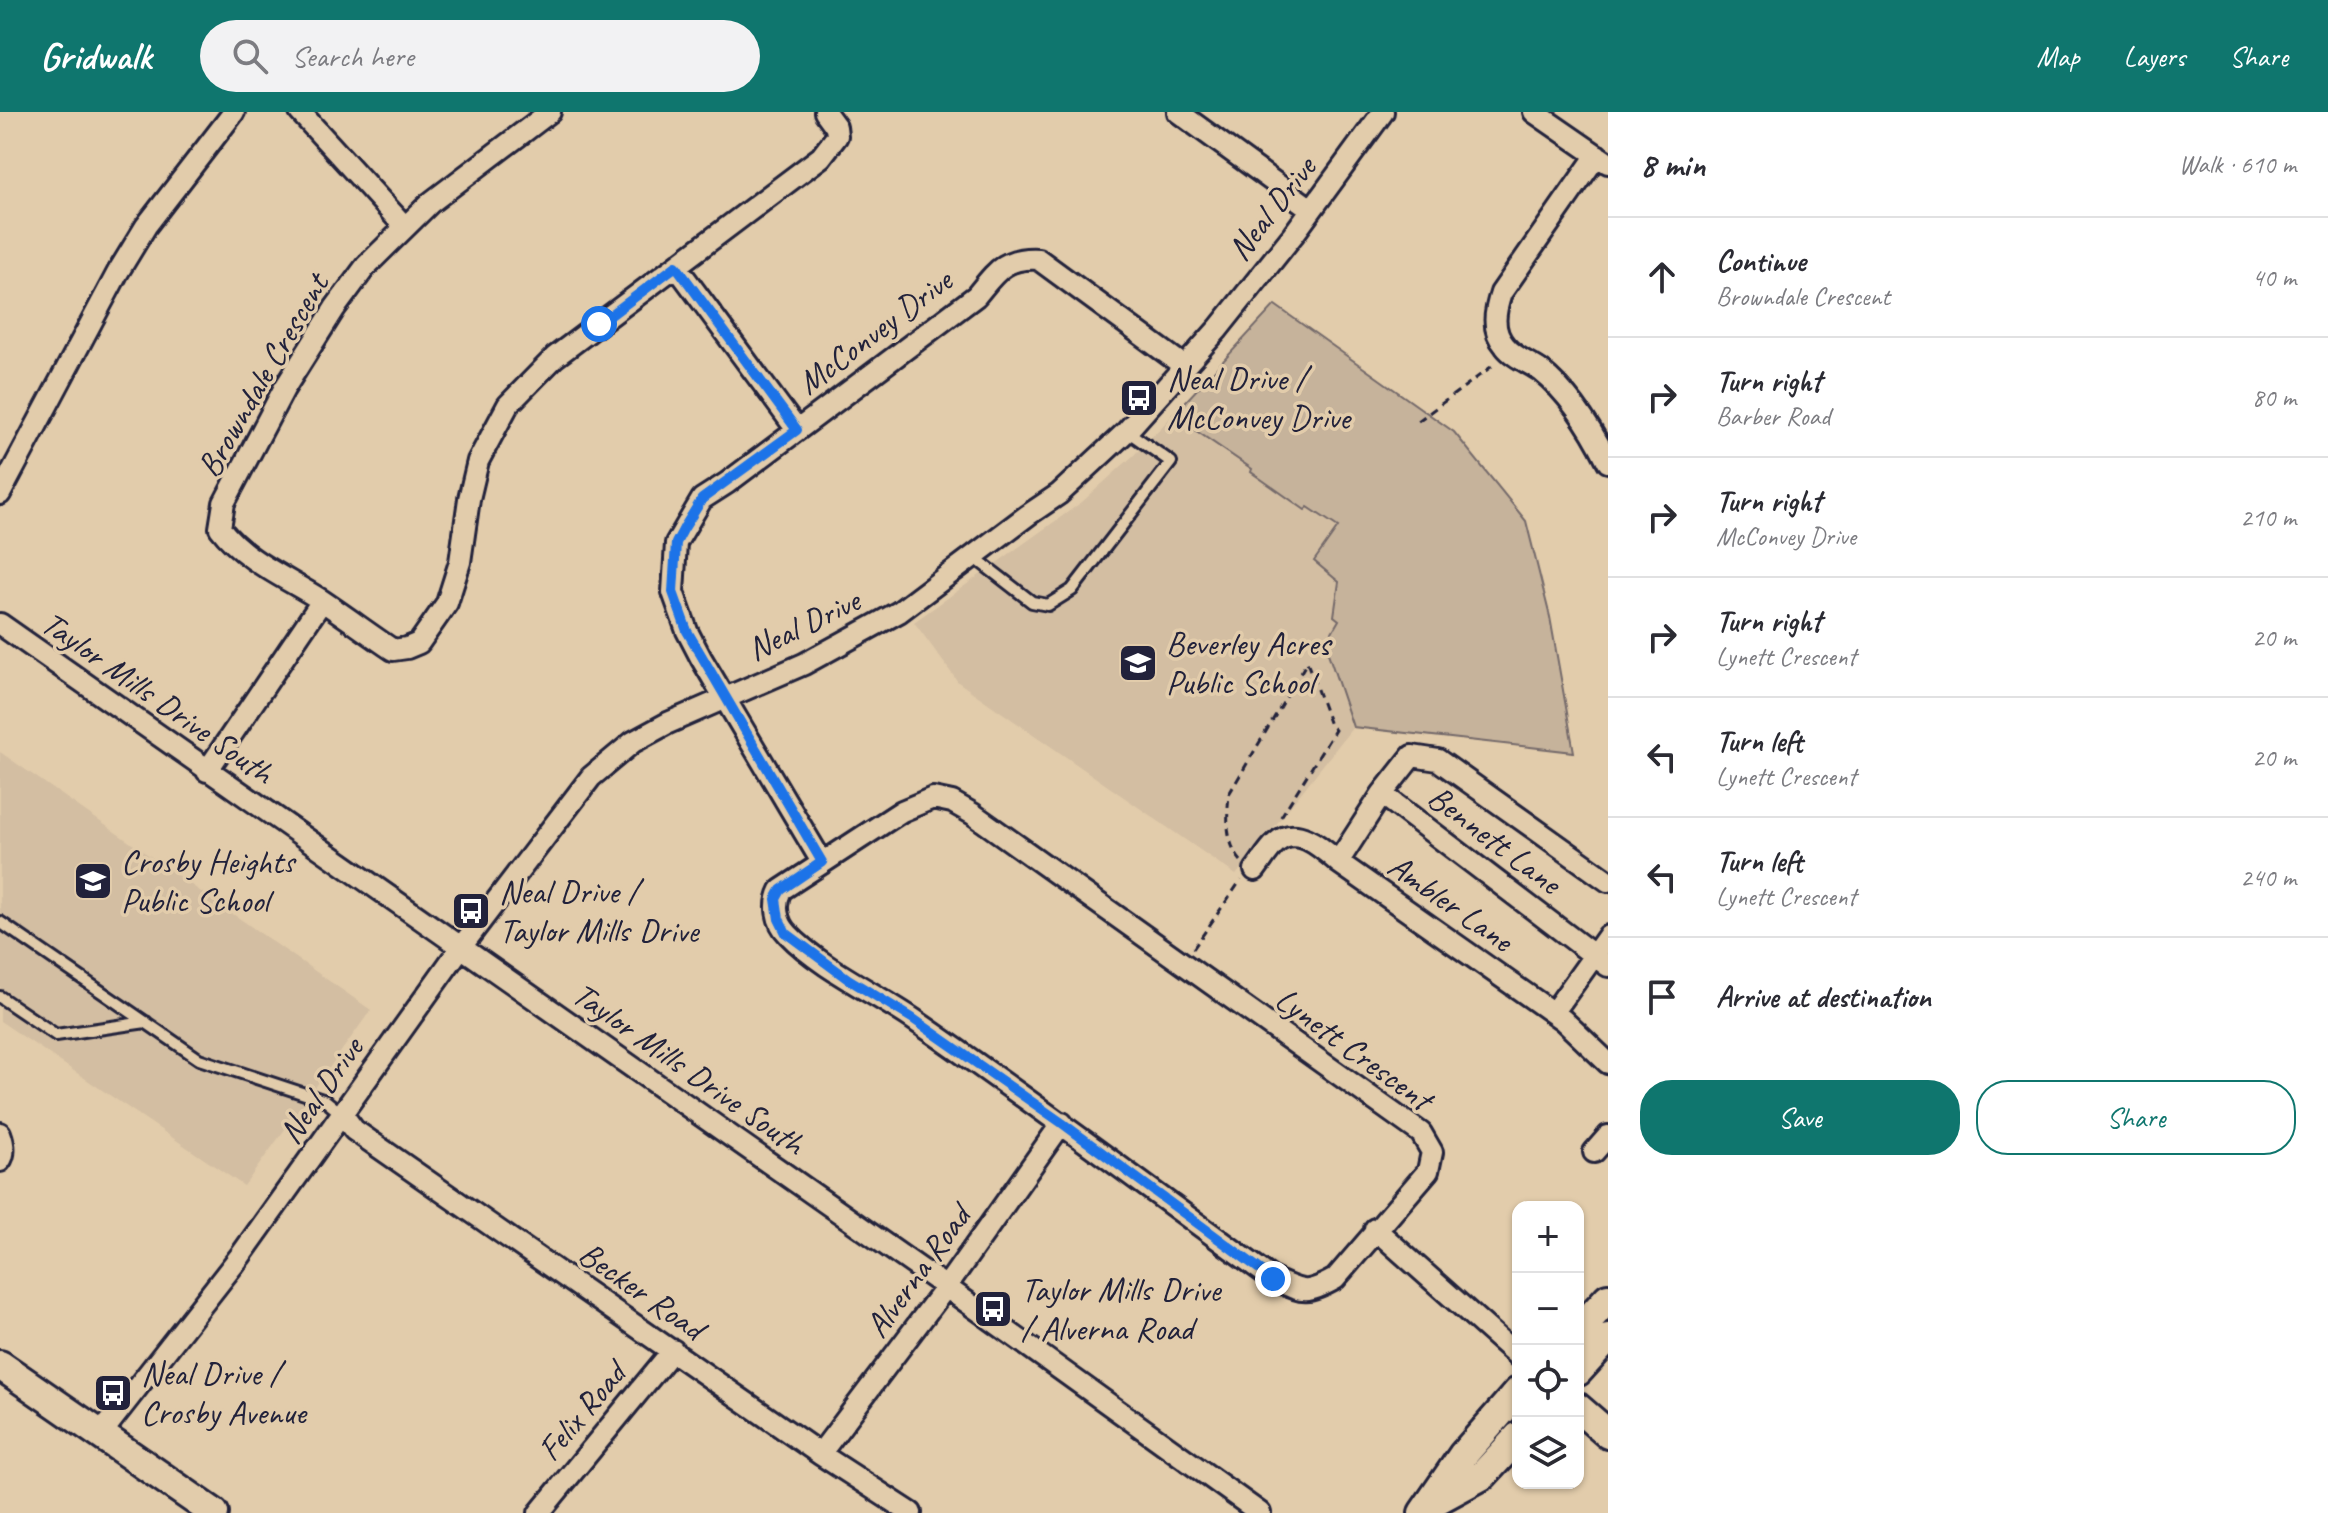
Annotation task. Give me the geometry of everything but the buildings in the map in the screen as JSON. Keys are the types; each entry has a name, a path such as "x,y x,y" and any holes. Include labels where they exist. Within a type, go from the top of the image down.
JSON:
{"main road":[{"path":"1584,1324 1608,1298"},
{"path":"1584,1364 1608,1338"},
{"path":"0,1365 214,1513"},
{"path":"1427,1508 1463,1455 1512,1399"},
{"path":"1584,1413 1608,1434"},
{"path":"1427,1508 1483,1475 1512,1444"}],"street":[{"path":"0,494 118,272 146,226 234,112"},
{"path":"300,112 405,227"},
{"name":"Browndale Crescent","path":"550,112 430,203 366,266 289,381 224,503 220,528 229,540 393,650 419,643 447,603 460,562 478,461 508,405 555,357 821,157 837,136 836,127 825,112"},
{"path":"1178,112 1311,209"},
{"name":"Neal Drive","path":"100,1435 241,1255 461,947 591,777 633,742 724,697 804,664 899,612 1059,494 1127,431 1218,329 1383,112"},
{"path":"1534,112 1603,159 1501,293 1495,310 1495,326 1505,346 1543,373 1562,393 1592,430 1608,462"},
{"name":"McConvey Drive","path":"822,862 687,631 673,592 676,543 702,499 976,296 997,271 1018,258 1038,259 1184,366"},
{"path":"676,266 797,430"},
{"path":"207,771 322,601"},
{"name":"Taylor Mills Drive South","path":"0,624 946,1287 1260,1513"},
{"path":"1338,862 1382,794 1412,756 1438,760 1608,881"},
{"name":"Bennett Lane","path":"1382,794 1601,960"},
{"name":"Lynett Crescent","path":"933,798 952,802 1411,1125 1430,1145 1432,1152 1428,1171 1335,1279 1304,1292 1273,1279 1062,1123 912,1018 848,979 786,933 779,919 776,899 781,890 822,862 918,802 933,798"},
{"name":"Ambler Lane","path":"1255,870 1277,841 1296,836 1310,839 1553,1013 1608,1063"},
{"path":"1553,1013 1601,960 1608,936"},
{"name":"Becker Road","path":"342,1114 354,1130 905,1512"},
{"name":"Alverna Road","path":"820,1454 946,1287 1062,1123"},
{"path":"0,1133 3,1144 0,1161"},
{"path":"1594,1152 1608,1136"},
{"path":"1375,1229 1512,1351"},
{"name":"Felix Road","path":"539,1513 673,1350"}],"lane":[{"path":"974,557 1032,602 1048,605 1072,590 1171,462 1127,431"},
{"path":"0,922 199,1059 326,1101 342,1114"},
{"path":"0,997 56,1035 146,1022"}],"path":[{"path":"1418,421 1511,351"},
{"path":"1183,964 1248,871 1231,848 1227,816 1229,794 1307,662 1330,725 1335,730 1280,820"}],"shaded area":[{"path":"1275,305 1454,432 1526,521 1550,617 1574,752 1353,727 1325,644 1339,620 1334,616 1339,582 1314,561 1338,527 1308,507 1305,510 1173,415"},
{"name":"Beverley Acres Public School","path":"1173,415 1338,528 1339,582 1334,616 1340,619 1325,644 1353,727 1236,875 958,682 914,622 1082,502"},
{"name":"Crosby Heights Public School","path":"0,752 371,1010 244,1186 0,1021"}],"place":[{"name":"Neal Drive / McConvey Drive","path":"1139,398"},
{"name":"Beverley Acres Public School","path":"1138,663"},
{"name":"Crosby Heights Public School","path":"93,881"},
{"name":"Neal Drive / Taylor Mills Drive","path":"471,911"},
{"name":"Taylor Mills Drive / Alverna Road","path":"993,1309"},
{"name":"Neal Drive / Crosby Avenue","path":"113,1393"}],"route":[{"path":"599,324 676,266 797,430 702,499 676,543 673,567 673,592 687,631 822,862 781,890 776,899 779,919 786,933 848,979 912,1018 1062,1123 1273,1279"}]}
